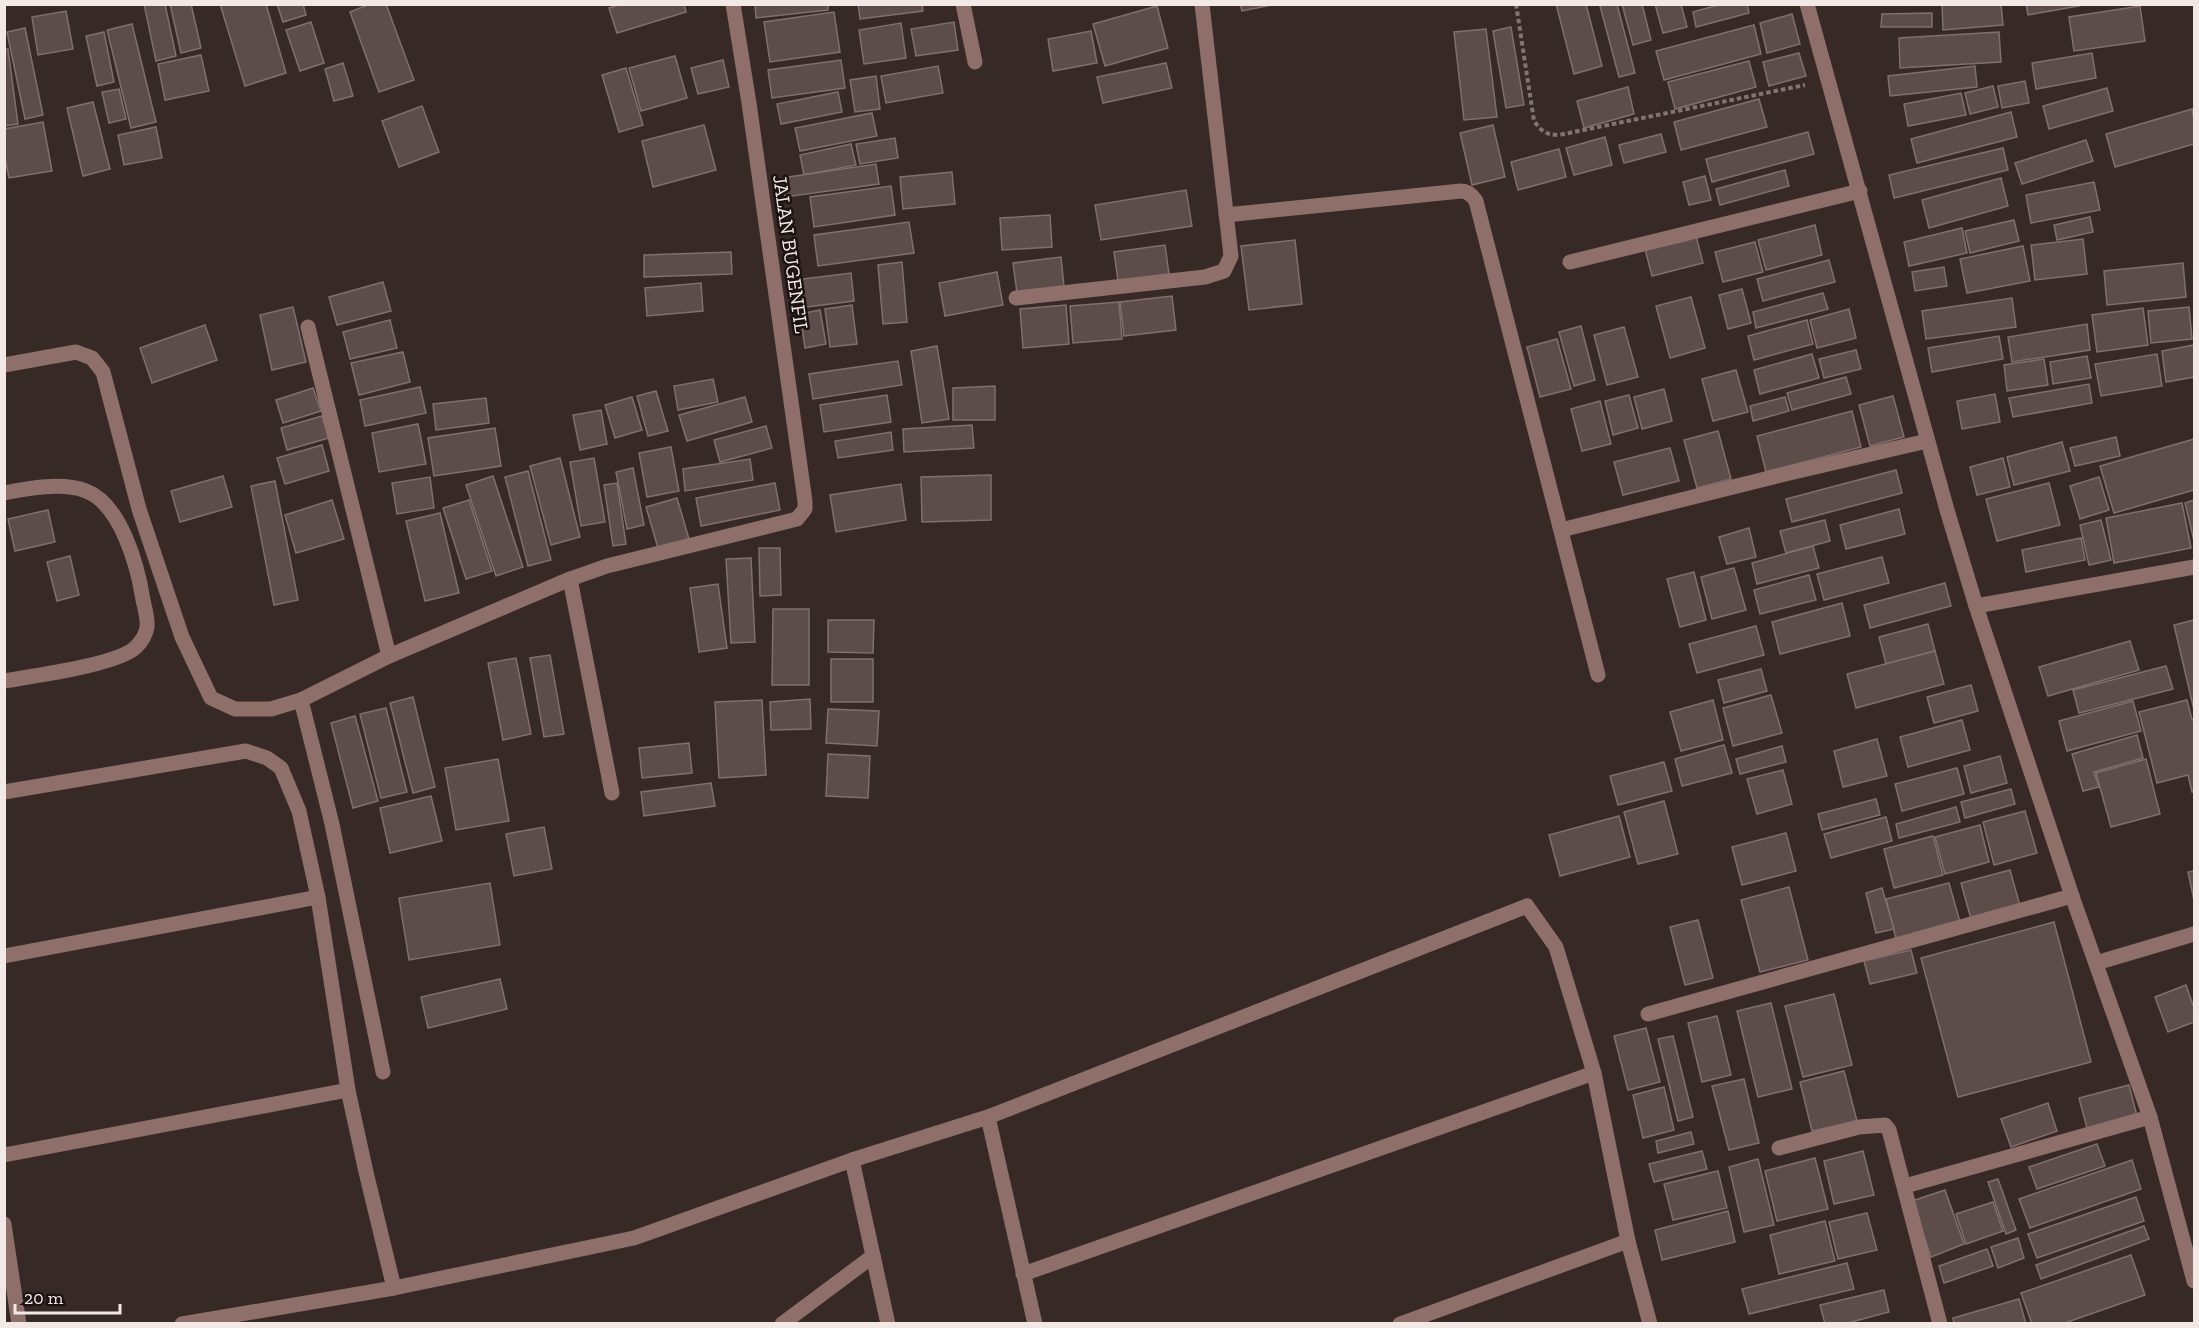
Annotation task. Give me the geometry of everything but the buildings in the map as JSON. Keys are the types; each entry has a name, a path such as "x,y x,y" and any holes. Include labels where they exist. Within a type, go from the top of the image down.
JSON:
{"street":[{"name":"JALAN BUGENFIL","path":"570,579 607,566 795,520 805,510 749,103 733,4"},
{"path":"963,4 975,62"},
{"path":"1016,298 1224,272 1231,256 1202,4"},
{"path":"1808,4 1927,441 1976,606 2072,896 2150,1117 2194,1281"},
{"path":"1226,215 1461,191 1473,196 1598,675"},
{"path":"1570,262 1860,191"},
{"path":"308,327 388,656"},
{"path":"4,365 75,352 92,358 103,372 139,509 182,637 211,698 235,708 271,710 301,700 388,656 570,579 612,793"},
{"path":"1562,530 1792,472 1927,441"},
{"path":"4,493 64,487 87,491 99,499 113,515 130,546 140,582 147,628 136,647 128,653 95,664 4,681"},
{"path":"1976,606 2194,567"},
{"path":"301,700 332,824 383,1071"},
{"path":"4,792 246,751 267,758 281,768 299,811 318,897 348,1090 394,1288"},
{"path":"1648,1014 2072,896"},
{"path":"4,956 318,897"},
{"path":"182,1323 394,1288 634,1238 852,1160 988,1117 1527,906 1556,946 1594,1073 1628,1241 1650,1323"},
{"path":"2096,963 2194,934"},
{"path":"1023,1274 1594,1073"},
{"path":"4,1155 348,1090"},
{"path":"988,1117 1035,1323"},
{"path":"1905,1186 2150,1117"},
{"path":"1779,1148 1859,1126 1885,1125 1889,1130 1905,1186 1940,1323"},
{"path":"852,1160 888,1323"},
{"path":"4,1224 19,1323"},
{"path":"1400,1323 1628,1241"},
{"path":"782,1323 873,1256"}],"path":[{"path":"1516,4 1534,121 1540,130 1548,135 1559,135 1829,80"}]}
